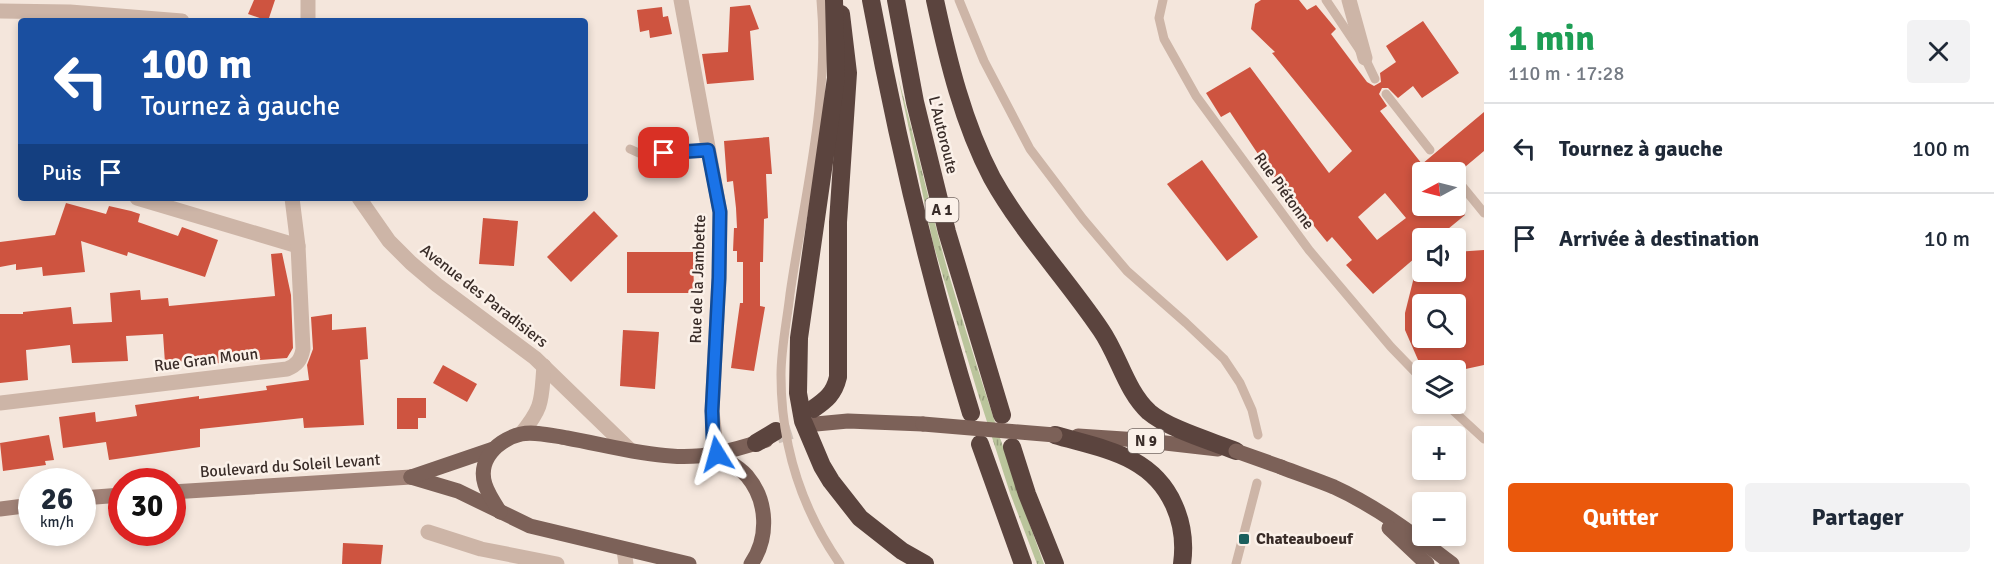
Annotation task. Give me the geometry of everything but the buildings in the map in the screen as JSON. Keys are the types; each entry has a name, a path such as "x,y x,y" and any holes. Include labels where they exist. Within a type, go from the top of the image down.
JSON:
{"highway":[{"path":"834,0 836,78 799,338 798,393 803,421 822,466 831,481 860,518 902,551 925,564"},
{"path":"814,416 835,390 838,377 838,222 848,73 839,0"},
{"name":"A 1","path":"871,0 888,93 922,239 971,413"},
{"name":"L'Autoroute","path":"896,0 915,102 947,232 1002,416"},
{"path":"935,0 950,67 974,137 992,177 1017,216 1102,331 1134,394 1148,411 1161,420 1236,452"},
{"path":"756,443 777,434"},
{"path":"1055,435 1120,455 1149,470 1158,478 1168,491 1182,526 1184,546 1182,564"},
{"path":"980,444 1023,564"},
{"path":"1012,447 1055,564"}],"main road":[{"path":"814,416 848,421 923,424 1055,435"},
{"path":"521,434 553,436 669,456 690,457 717,454 756,443"},
{"name":"Boulevard du Soleil Levant","path":"186,491 411,477 493,449 521,434"},
{"name":"N 9","path":"1055,435 1139,440 1236,452 1335,488 1366,504 1452,564"},
{"path":"493,449 485,462 483,472 488,494 500,512"},
{"path":"717,454 748,477 760,501 764,520 763,540 751,564"},
{"name":"Boulevard du Soleil Levant","path":"411,477 458,491 530,526 625,557 688,564"},
{"path":"1366,504 1426,564"},
{"path":"0,509 18,506"}],"street":[{"path":"308,0 308,18"},
{"name":"Rue de la Jambette","path":"681,0 720,212 712,411 713,438 717,454"},
{"path":"1349,0 1365,58"},
{"path":"0,11 70,12 145,18"},
{"path":"147,201 298,246 292,201"},
{"name":"Avenue des Paradisiers","path":"361,201 389,241 411,263 544,366 630,450"},
{"name":"Rue Gran Moun","path":"0,403 287,369 295,366 301,359 303,349 298,246"},
{"name":"Avenue des Paradisiers","path":"521,434 540,406 544,366"},
{"path":"428,532 481,549 557,564"}],"lane":[{"path":"821,0 822,90 795,261 781,373 782,404 786,439 794,469 811,514 840,564"},
{"path":"959,0 984,61 1030,149 1083,219 1127,271 1224,359 1240,383 1252,410 1258,435"},
{"name":"Rue Piétonne","path":"1163,0 1159,18 1164,39 1196,96 1310,250 1412,369"},
{"path":"1326,0 1365,58 1376,79"},
{"path":"1386,94 1430,150"},
{"path":"630,149 641,154 708,150"},
{"path":"1466,191 1484,213"},
{"path":"1457,414 1484,439"},
{"path":"1236,564 1257,483"}],"green space":[{"path":"898,77 949,275 994,420 1044,564 1037,564 1010,493 978,394 933,243"}],"tunnel":[{"path":"777,436 816,424"}],"place":[{"name":"Chateauboeuf","path":"1244,539"}],"route":[{"path":"664,153 708,150 720,212 712,411 713,438 717,454"}]}
